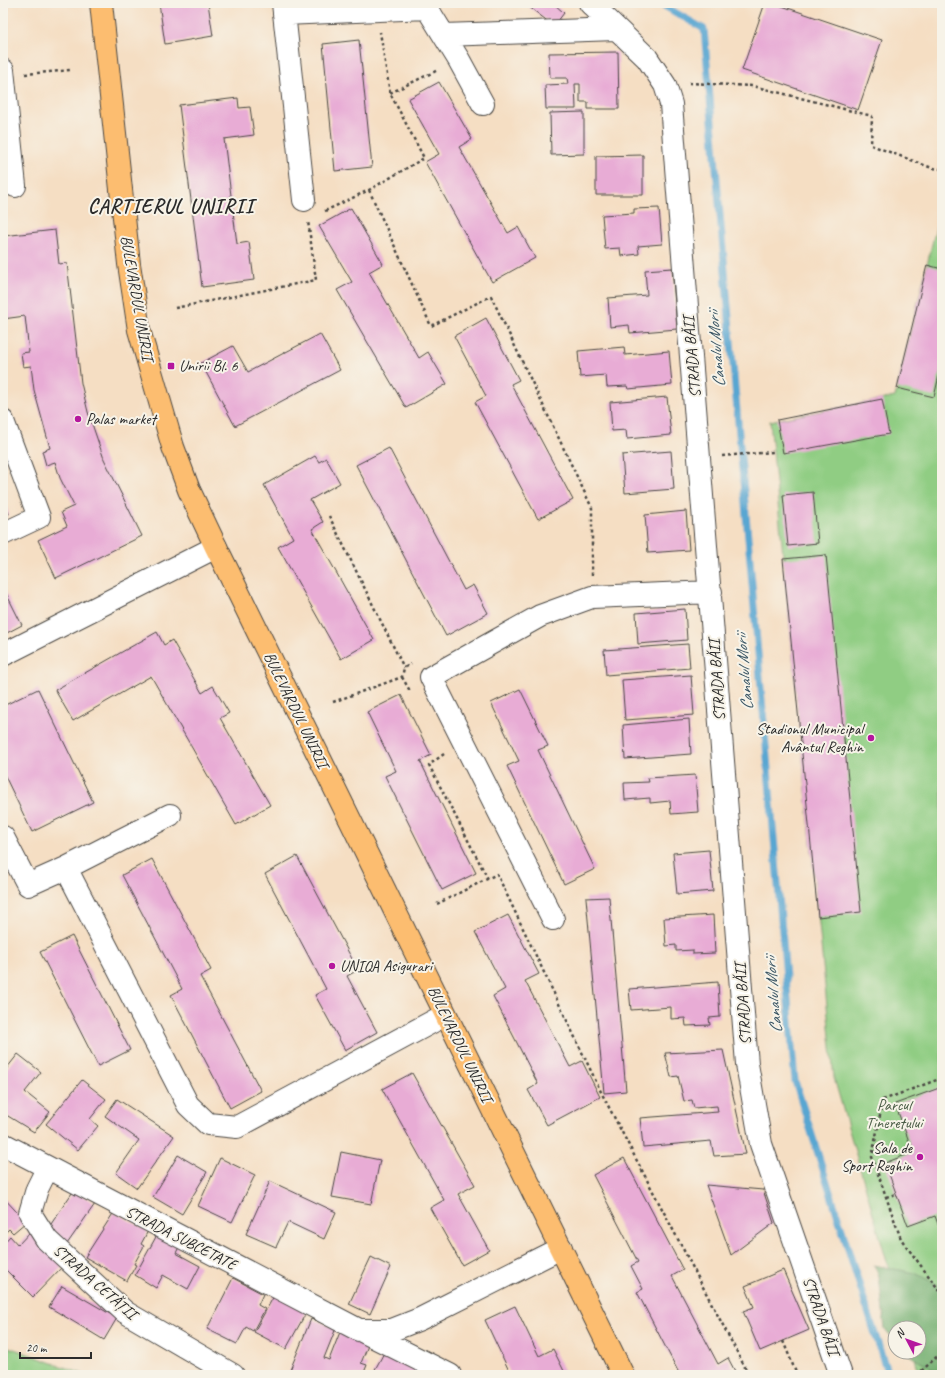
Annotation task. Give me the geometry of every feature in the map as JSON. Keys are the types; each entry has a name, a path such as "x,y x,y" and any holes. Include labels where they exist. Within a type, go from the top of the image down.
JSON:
{"main road":[{"name":"BULEVARDUL UNIRII","path":"101,3 129,264 139,330 173,447 189,490 622,1375"}],"street":[{"name":"STRADA BĂII","path":"590,3 647,58 666,85 671,104 711,592 747,1064 761,1144 841,1375"},
{"path":"306,210 283,9 376,10 427,8 459,60 483,104"},
{"path":"444,35 616,29"},
{"path":"3,73 15,186"},
{"path":"3,421 39,517 3,534"},
{"path":"3,655 216,547"},
{"path":"553,919 431,677 540,616 592,597 711,592"},
{"path":"3,837 28,885 66,868 170,815"},
{"path":"66,868 188,1105 208,1124 237,1127 445,1015"},
{"name":"STRADA SUBCETATE","path":"3,1144 48,1169 359,1330 450,1375"},
{"name":"STRADA CETĂȚII","path":"48,1169 37,1190 30,1213 47,1240 125,1312 233,1375"},
{"name":"STRADA SUBCETATE","path":"359,1330 392,1330 420,1319 561,1248"}],"path":[{"path":"322,213 368,190 424,158 390,93 376,10"},
{"path":"390,93 459,60"},
{"path":"3,73 71,70"},
{"path":"686,83 753,86 872,116 871,145 932,168 942,169"},
{"path":"368,190 431,326 491,296 592,508 592,597"},
{"path":"175,308 316,280 306,210"},
{"path":"700,458 773,452"},
{"path":"329,516 404,668"},
{"path":"402,677 413,696"},
{"path":"441,748 444,755 429,764 488,878"},
{"path":"437,904 497,874 602,1094 749,1375"},
{"path":"942,1078 883,1100 872,1157 901,1239 942,1294"},
{"path":"886,1197 896,1194"},
{"path":"783,1341 797,1375"},
{"path":"917,1375 942,1352"}],"green space":[{"name":"Stadionul Municipal Avântul Reghin","path":"942,203 942,1375 920,1375 915,1360 927,1360 927,1320 904,1320 834,1078 770,421 895,397"},
{"path":"874,1265 915,1273 942,1287 942,1375 917,1360 927,1360 927,1320 887,1320 887,1331 885,1329 879,1276"},
{"path":"3,1345 86,1375 3,1375"}],"building":[{"path":"159,3 208,3 213,36 165,44"},
{"path":"524,3 553,3 564,13 554,26"},
{"path":"765,3 773,3 882,40 858,110 742,70"},
{"path":"359,40 372,167 335,171 323,44"},
{"path":"618,52 619,109 588,109 588,102 580,102 580,84 575,84 576,109 546,109 545,85 568,84 567,78 550,78 549,53"},
{"path":"439,82 472,139 459,147 508,233 518,227 535,258 492,282 425,162 439,154 408,99"},
{"path":"238,98 239,108 250,107 254,135 224,139 237,244 249,242 254,280 202,287 179,105"},
{"path":"584,112 584,154 551,155 550,113"},
{"path":"643,155 643,195 596,195 596,156"},
{"path":"351,208 383,264 369,272 419,358 428,352 447,384 406,408 337,290 352,282 319,226"},
{"path":"659,208 662,244 638,246 639,254 621,256 620,248 605,249 602,215 634,213 634,209"},
{"path":"55,230 59,264 67,263 81,383 88,412 104,459 142,536 56,578 38,540 67,526 61,512 74,506 60,478 55,462 46,465 42,451 50,448 34,390 31,366 23,367 21,353 29,352 25,316 3,319 3,236"},
{"path":"927,265 942,269 942,363 934,397 897,388"},
{"path":"672,268 677,329 630,333 629,325 610,327 608,298 647,295 645,270"},
{"path":"486,318 519,380 511,384 573,500 538,519 475,402 486,396 454,336"},
{"path":"320,334 340,370 235,426 201,363 233,346 248,372"},
{"path":"624,347 625,355 669,351 672,385 628,389 627,386 607,387 606,375 580,377 578,351"},
{"path":"667,397 671,435 627,439 626,430 612,431 610,402"},
{"path":"882,399 889,434 783,453 777,420"},
{"path":"389,448 464,590 473,585 488,613 446,636 356,465"},
{"path":"671,451 674,489 625,493 622,455"},
{"path":"315,456 319,462 326,458 340,483 310,500 323,522 312,529 374,640 341,659 278,547 293,538 264,485"},
{"path":"813,492 818,543 788,546 783,495"},
{"path":"3,498 9,514 3,517"},
{"path":"686,511 689,550 648,553 645,515"},
{"path":"826,555 861,912 818,917 783,559"},
{"path":"3,587 22,625 3,635"},
{"path":"685,609 687,640 638,644 636,613"},
{"path":"157,632 164,645 172,640 202,693 213,686 229,713 220,718 270,805 236,825 151,676 73,721 55,690"},
{"path":"688,644 690,668 606,675 604,650"},
{"path":"691,675 694,715 625,720 622,680"},
{"path":"38,689 93,802 32,832 3,772 3,706"},
{"path":"520,689 548,746 538,750 595,869 564,884 507,766 519,761 491,703"},
{"path":"401,695 431,755 420,761 476,873 442,890 385,776 396,771 367,712"},
{"path":"689,719 691,754 625,759 623,725"},
{"path":"695,775 698,812 671,814 670,801 650,803 650,798 625,800 624,783 649,782 648,778"},
{"path":"709,850 713,891 677,894 673,853"},
{"path":"297,856 358,970 347,976 377,1032 345,1050 315,995 326,989 265,874"},
{"path":"152,859 211,970 200,976 261,1091 230,1108 171,995 182,989 122,875"},
{"path":"609,897 626,1091 604,1093 586,898"},
{"path":"508,915 539,974 525,981 570,1067 582,1061 600,1097 547,1125 528,1090 538,1084 493,996 505,989 475,932"},
{"path":"713,915 715,953 693,954 693,950 676,951 676,945 666,946 664,918"},
{"path":"72,936 130,1050 98,1066 40,952"},
{"path":"718,982 720,1017 709,1018 710,1025 686,1026 685,1018 671,1019 671,1007 631,1010 629,989"},
{"path":"723,1050 746,1154 714,1156 711,1141 643,1147 640,1118 718,1112 717,1106 694,1108 692,1100 684,1101 678,1076 671,1077 665,1053"},
{"path":"18,1054 41,1072 25,1092 50,1112 34,1132 3,1113 3,1073"},
{"path":"412,1073 475,1185 458,1194 489,1250 462,1265 430,1208 444,1200 382,1089"},
{"path":"82,1080 106,1099 90,1119 98,1126 78,1150 46,1124"},
{"name":"Sala de Sport Reghin","path":"942,1087 942,1235 935,1216 908,1226 885,1163 913,1152 895,1104"},
{"path":"117,1099 174,1136 137,1188 116,1173 139,1140 105,1116"},
{"path":"341,1152 380,1160 371,1204 332,1197"},
{"path":"178,1155 207,1172 182,1214 153,1197"},
{"path":"220,1158 255,1175 232,1222 198,1206"},
{"path":"624,1158 683,1270 672,1276 718,1364 728,1358 737,1375 680,1375 637,1292 643,1289 631,1266 638,1262 593,1175"},
{"path":"270,1181 336,1212 324,1239 288,1222 276,1247 246,1234"},
{"path":"706,1185 763,1190 774,1223 731,1255"},
{"path":"74,1190 95,1204 67,1244 49,1227"},
{"path":"3,1197 26,1222 13,1233 9,1229 3,1235"},
{"path":"114,1212 148,1231 141,1244 144,1246 127,1281 85,1257"},
{"path":"31,1231 65,1264 33,1297 3,1267 3,1244 10,1236 18,1245"},
{"path":"157,1235 179,1247 176,1253 200,1266 188,1289 163,1275 156,1288 135,1275"},
{"path":"371,1257 391,1267 370,1314 349,1304"},
{"path":"783,1270 809,1330 760,1351 743,1311 754,1307 745,1286"},
{"path":"233,1278 263,1294 258,1305 265,1309 253,1331 246,1327 237,1344 207,1329"},
{"path":"62,1286 117,1318 104,1340 49,1307"},
{"path":"275,1294 307,1311 286,1349 254,1332"},
{"path":"515,1306 539,1356 553,1349 566,1375 523,1375 521,1371 511,1375 485,1320"},
{"path":"311,1319 336,1328 324,1358 329,1360 340,1332 369,1343 361,1363 367,1365 363,1375 288,1375"},
{"path":"385,1351 431,1375 372,1375"}],"waterway":[{"name":"Canalul Morii","path":"659,3 704,29 795,1081 888,1375"}],"place":[{"name":"Unirii Bl. 6","path":"171,366"},
{"name":"Palas market","path":"78,419"},
{"name":"Stadionul Municipal Avântul Reghin","path":"871,738"},
{"name":"UNIQA Asigurari","path":"332,966"},
{"name":"Sala de Sport Reghin","path":"920,1157"}],"district":[{"name":"CARTIERUL UNIRII","path":"171,206"}],"park label":[{"name":"Parcul Tineretului","path":"894,1114"}]}
